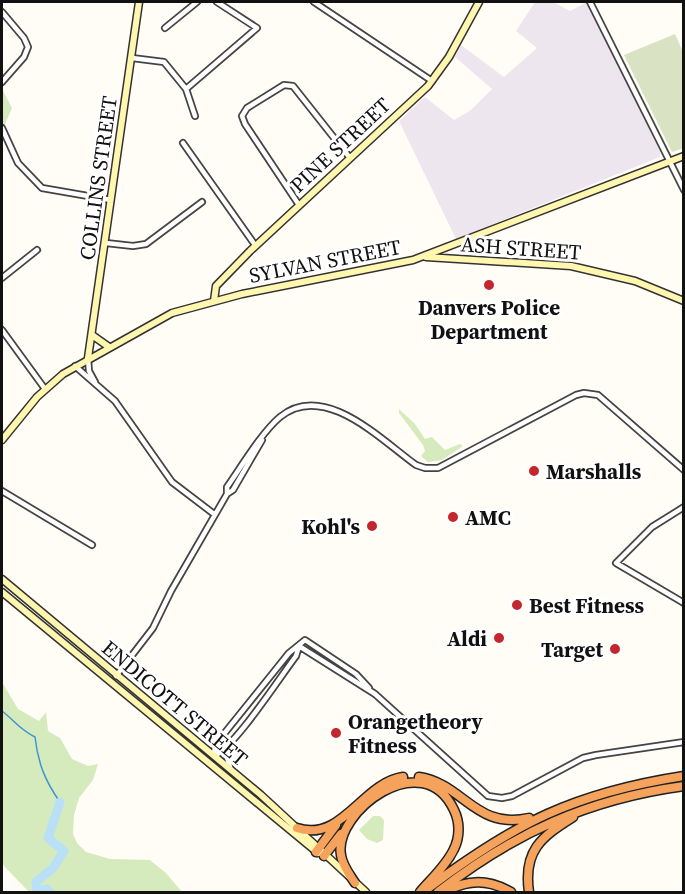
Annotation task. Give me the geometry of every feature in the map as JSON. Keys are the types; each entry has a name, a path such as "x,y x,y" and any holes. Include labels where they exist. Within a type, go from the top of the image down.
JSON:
{"highway":[{"path":"297,828 317,832 329,827 380,785 398,777 415,776 439,784 489,817 511,821 544,814"},
{"path":"421,892 491,843 544,814 575,801 623,787 684,776"},
{"path":"320,852 371,801 397,783 416,782 439,790 450,801 456,814 459,836 450,857 421,892"},
{"path":"438,892 491,854 529,832 587,807 619,798 684,786"},
{"path":"529,892 528,872 539,841 587,807"},
{"path":"320,852 342,817"},
{"path":"344,830 340,855 355,883"},
{"path":"445,892 477,882 494,884 511,892"}],"main road":[{"name":"COLLINS STREET","path":"88,358 139,2"},
{"name":"PINE STREET","path":"214,301 216,286 255,246 432,81 449,57 479,2"},
{"name":"SYLVAN STREET","path":"2,440 45,389 75,366 172,313 214,301 422,257 684,156"},
{"name":"ASH STREET","path":"422,257 574,266 635,281 684,301"},
{"path":"92,336 109,347"},
{"name":"ENDICOTT STREET","path":"2,579 214,756 297,828 320,852"},
{"path":"8,597 15,590"},
{"name":"ENDICOTT STREET","path":"2,592 366,892"},
{"path":"111,682 116,676"},
{"path":"208,762 214,756"}],"street":[{"path":"165,28 197,2"},
{"path":"186,88 256,28 217,2"},
{"path":"314,2 432,81"},
{"path":"590,2 684,190"},
{"path":"2,12 24,38 28,47 24,57 2,82"},
{"path":"132,58 164,62 186,88 195,116"},
{"path":"299,205 245,124 242,116 247,108 284,85 293,86 350,158"},
{"path":"2,128 18,164 42,188 111,200"},
{"path":"183,143 255,246"},
{"path":"106,243 133,246 146,244 202,202"},
{"path":"2,278 37,250"},
{"path":"2,330 45,389"},
{"path":"88,358 89,371 96,385"},
{"path":"75,366 108,394 124,412 172,482 214,514"},
{"path":"116,676 153,628 214,514 226,494 232,490 262,440 278,419 298,406 321,405 349,417 416,465 438,468 576,395 591,393 598,395 684,470"},
{"path":"2,491 92,545"},
{"path":"684,507 652,527 616,563 684,603"},
{"path":"299,646 296,656 221,753 214,756 215,745 289,653 305,640 356,674 370,691 488,796 502,798 512,796 583,758 596,754 684,742"},
{"path":"299,646 370,691"},
{"path":"228,744 226,754 231,771"}],"shaded area":[{"path":"535,2 553,2 570,11 587,2 660,152 660,157 456,239 399,121 425,97 454,120 471,110 492,89 455,57 461,45 504,77 537,48 516,31"}],"green space":[{"path":"675,34 683,52 684,148 672,152 624,55"},
{"path":"2,89 12,108 2,131"},
{"path":"399,409 415,424 425,439 432,437 445,450 460,444 463,446 442,460 428,462 421,456 425,451 423,445 399,413"},
{"path":"2,682 18,709 39,721 46,712 48,731 60,738 72,759 88,766 98,764 93,780 79,798 74,815 73,834 77,843 86,852 110,859 150,860 166,873 182,892 29,892 4,866 2,861"},
{"path":"373,816 380,816 384,820 383,840 377,843 367,839 359,830"}],"waterway":[{"path":"2,687 2,711 35,737 43,771 60,802"},
{"path":"37,892 36,882 53,868 64,851 48,838 60,802"},
{"path":"40,892 46,889 50,892"}],"place":[{"name":"Danvers Police Department","path":"489,285"},
{"name":"Marshalls","path":"534,471"},
{"name":"AMC","path":"453,517"},
{"name":"Kohl's","path":"372,526"},
{"name":"Best Fitness","path":"517,605"},
{"name":"Aldi","path":"499,638"},
{"name":"Target","path":"615,649"},
{"name":"Orangetheory Fitness","path":"336,733"}]}
